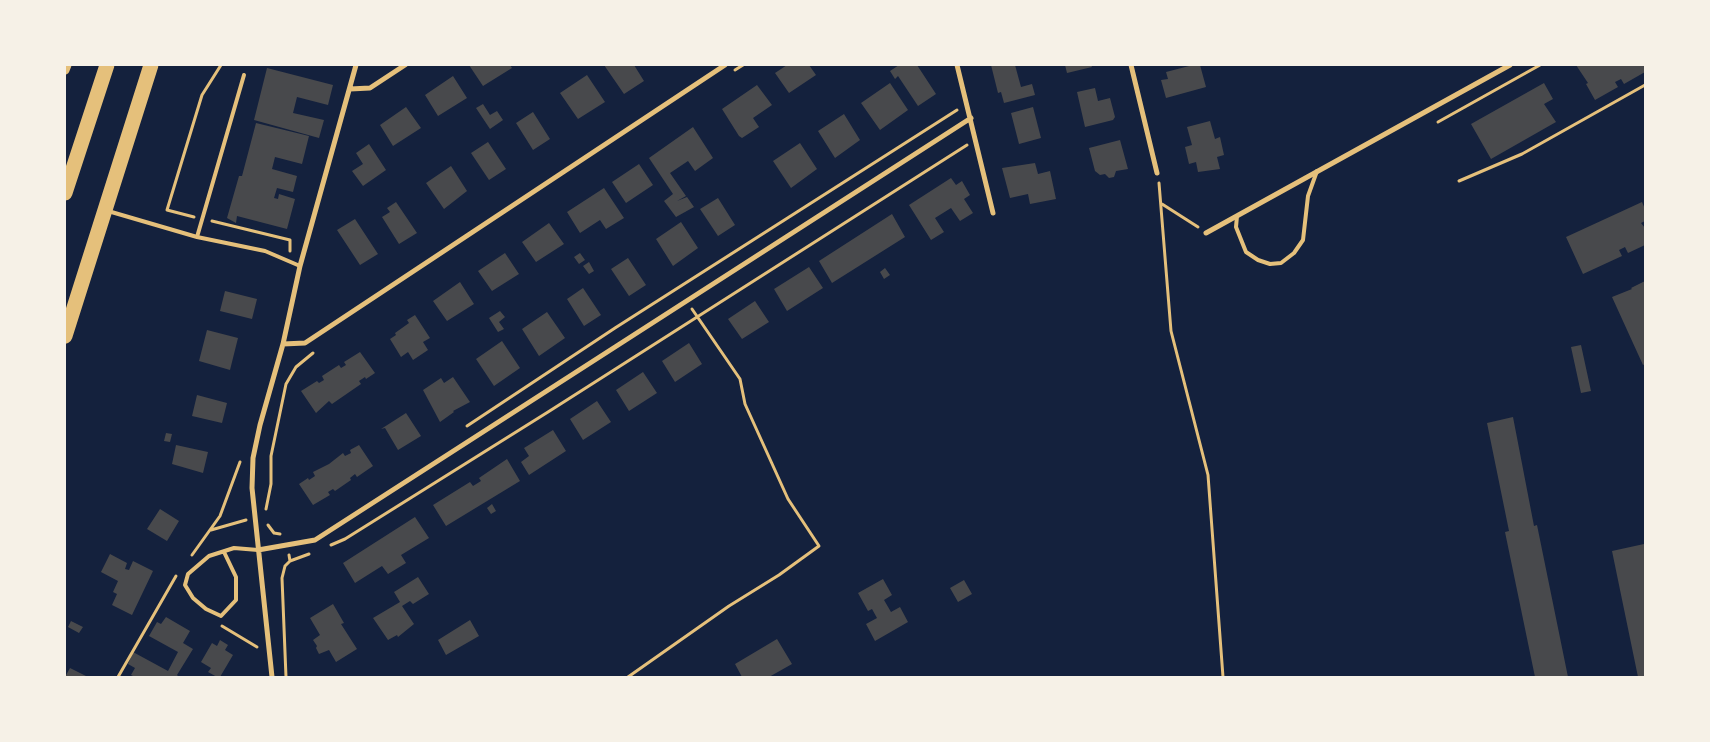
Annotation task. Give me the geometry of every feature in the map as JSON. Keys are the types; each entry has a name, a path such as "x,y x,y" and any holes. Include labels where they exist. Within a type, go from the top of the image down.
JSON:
{"highway":[{"path":"65,193 107,65"},
{"path":"65,336 150,65"}],"street":[{"path":"65,70 67,65"},
{"path":"272,677 252,488 253,458 260,425 283,344 300,266 356,65"},
{"path":"350,89 370,88 405,65"},
{"path":"283,344 305,343 725,65"},
{"path":"957,65 993,213"},
{"path":"1131,65 1157,173"},
{"path":"1206,233 1510,65"},
{"path":"258,550 315,540 970,118"}],"lane":[{"path":"197,236 244,75"},
{"path":"1238,216 1236,227 1238,239 1246,252 1258,260 1270,264 1281,263 1294,253 1303,240 1308,196 1317,171"},
{"path":"106,210 197,236 265,250 300,266"},
{"path":"224,552 236,576 236,600 221,616 206,609 193,598 185,585 188,574 209,556 234,548 258,550"}],"path":[{"path":"727,75 743,65"},
{"path":"1438,122 1540,65"},
{"path":"1459,182 1522,154 1645,85"},
{"path":"461,430 615,328 967,104"},
{"path":"327,547 345,539 976,140"},
{"path":"1157,173 1171,331 1208,475 1223,677"},
{"path":"1161,204 1197,228 1206,223"},
{"path":"628,677 729,606 779,575 820,546 788,499 745,404 740,379 686,301"},
{"path":"290,561 286,536 274,533 265,518 271,484 271,456 286,384 296,367 318,350"},
{"path":"188,560 220,516 242,456"},
{"path":"211,530 255,519"},
{"path":"286,677 282,578 285,566 290,561 318,550"},
{"path":"118,677 168,586 177,574"}],"building":[{"path":"469,65 510,65 512,68 483,86"},
{"path":"604,65 634,65 644,81 624,94"},
{"path":"787,65 809,65 816,75 789,93 775,73"},
{"path":"899,65 917,65 936,94 918,106 898,76 895,79 890,71"},
{"path":"991,65 1015,65 1021,87 1032,84 1035,95 1004,103 1001,92 998,93"},
{"path":"1065,65 1091,65 1092,67 1067,73"},
{"path":"1200,65 1206,87 1166,98 1161,80 1168,79 1166,72"},
{"path":"1576,65 1645,65 1645,72 1624,84 1621,79 1615,82 1618,87 1595,100 1586,84 1588,83"},
{"path":"267,68 333,85 328,105 297,97 293,113 324,120 319,138 254,120"},
{"path":"587,75 605,102 578,119 560,93"},
{"path":"453,76 467,98 438,116 425,95"},
{"path":"890,83 908,110 880,130 861,103"},
{"path":"1544,83 1553,99 1544,104 1556,122 1491,159 1471,124"},
{"path":"757,85 772,105 753,118 759,127 742,138 722,109"},
{"path":"1095,88 1098,101 1110,98 1115,117 1113,120 1085,127 1077,92"},
{"path":"483,104 490,115 497,111 503,120 490,129 476,108"},
{"path":"406,107 421,128 393,146 380,125"},
{"path":"1033,107 1041,138 1019,144 1011,113"},
{"path":"533,112 550,139 533,150 516,123"},
{"path":"844,114 860,140 835,158 818,131"},
{"path":"1210,121 1215,139 1220,137 1224,155 1217,157 1220,169 1198,172 1196,162 1189,164 1185,147 1192,145 1187,127"},
{"path":"256,123 309,136 302,164 275,157 272,169 297,176 293,192 277,188 274,198 278,199 279,194 295,199 287,229 237,216 236,223 227,218 239,176 242,176"},
{"path":"693,127 713,158 695,171 688,161 670,173 686,196 677,201 687,197 694,207 676,217 664,201 673,194 649,158"},
{"path":"1120,140 1128,169 1116,171 1114,177 1109,178 1105,174 1100,175 1095,171 1089,148"},
{"path":"488,142 506,169 489,180 471,153"},
{"path":"800,143 817,169 791,188 773,161"},
{"path":"369,144 386,170 363,186 352,171 363,164 356,153"},
{"path":"1035,163 1038,174 1050,171 1056,199 1030,204 1028,194 1010,198 1002,168"},
{"path":"639,164 653,185 626,203 612,182"},
{"path":"451,166 467,191 444,209 426,183"},
{"path":"951,178 956,185 962,181 970,195 964,199 973,213 960,221 951,208 935,218 944,232 931,240 909,205"},
{"path":"604,188 624,218 606,229 600,220 580,233 567,212"},
{"path":"718,198 735,225 718,236 700,209"},
{"path":"396,202 417,233 399,244 382,217 390,212 387,208"},
{"path":"1642,202 1645,209 1645,221 1641,223 1645,228 1645,245 1628,253 1625,247 1619,250 1622,256 1583,274 1566,237"},
{"path":"892,214 905,237 832,283 819,261"},
{"path":"355,219 378,254 360,265 337,230"},
{"path":"681,222 698,248 673,266 656,239"},
{"path":"549,223 564,244 536,262 522,242"},
{"path":"505,253 519,274 492,291 478,271"},
{"path":"580,253 585,260 579,264 574,257"},
{"path":"628,258 646,285 629,296 611,269"},
{"path":"589,262 594,271 589,274 583,266"},
{"path":"809,267 823,288 787,311 774,289"},
{"path":"885,268 890,275 884,279 880,272"},
{"path":"1645,281 1645,364 1643,365 1612,297 1632,289"},
{"path":"460,282 474,304 447,321 433,301"},
{"path":"583,288 601,315 584,326 567,299"},
{"path":"225,291 257,299 252,319 220,311"},
{"path":"755,301 769,322 742,339 728,319"},
{"path":"500,311 505,317 499,322 504,329 498,332 489,318"},
{"path":"547,312 565,338 539,356 522,329"},
{"path":"415,315 430,338 423,342 428,350 413,360 408,352 401,357 390,339 409,323 407,320"},
{"path":"207,330 238,338 230,370 199,361"},
{"path":"502,341 520,368 494,386 476,359"},
{"path":"689,343 702,364 675,382 662,361"},
{"path":"1581,345 1591,391 1581,393 1571,347"},
{"path":"360,352 375,373 359,381 361,384 332,404 329,401 316,413 301,391 317,381 319,383 324,380 322,376 339,365 341,368 346,365 344,362"},
{"path":"643,372 657,393 629,411 616,390"},
{"path":"453,377 470,402 453,411 440,422 423,390 441,378 444,383"},
{"path":"197,395 227,403 222,423 192,416"},
{"path":"597,401 611,422 583,440 570,419"},
{"path":"406,413 421,436 398,450 385,428 381,429"},
{"path":"1513,417 1534,526 1537,525 1568,677 1535,677 1505,532 1509,531 1487,423"},
{"path":"553,430 566,451 529,475 521,462 529,456 524,448"},
{"path":"166,433 172,434 170,442 164,441"},
{"path":"176,445 208,452 203,473 172,464"},
{"path":"359,445 373,466 357,477 355,474 350,478 351,480 335,491 333,489 328,492 330,495 313,505 299,484 315,476 313,472 329,464 343,453 345,456 351,453 350,450"},
{"path":"507,459 520,481 446,526 433,505 470,482 473,486 481,481 479,478"},
{"path":"492,504 496,511 491,514 487,508"},
{"path":"160,509 179,521 167,541 147,529"},
{"path":"415,517 429,538 401,555 406,563 388,574 382,566 355,583 343,563"},
{"path":"1644,544 1645,677 1638,677 1612,551"},
{"path":"110,554 127,563 125,569 129,570 133,561 153,571 132,615 112,605 117,594 113,592 118,581 101,572"},
{"path":"418,577 429,594 413,604 410,601 402,606 414,624 398,637 397,635 388,640 373,618 400,602 394,592"},
{"path":"883,579 892,595 884,600 891,612 900,607 908,622 875,641 866,624 877,618 872,609 868,611 858,593"},
{"path":"964,580 972,594 958,602 950,588"},
{"path":"333,604 344,623 341,624 357,649 336,662 329,650 319,654 313,640 320,635 310,618"},
{"path":"166,617 190,631 183,643 193,649 177,675 179,677 135,677 131,675 135,668 128,664 133,652 168,671 178,652 149,636 157,622 161,624"},
{"path":"470,620 479,636 446,655 438,640"},
{"path":"71,621 83,627 79,633 68,627"},
{"path":"777,639 792,664 769,677 742,677 735,664"},
{"path":"220,640 228,645 225,650 233,655 220,677 217,677 208,672 211,668 201,662 212,643 217,646"},
{"path":"70,668 88,677 65,677"}]}
